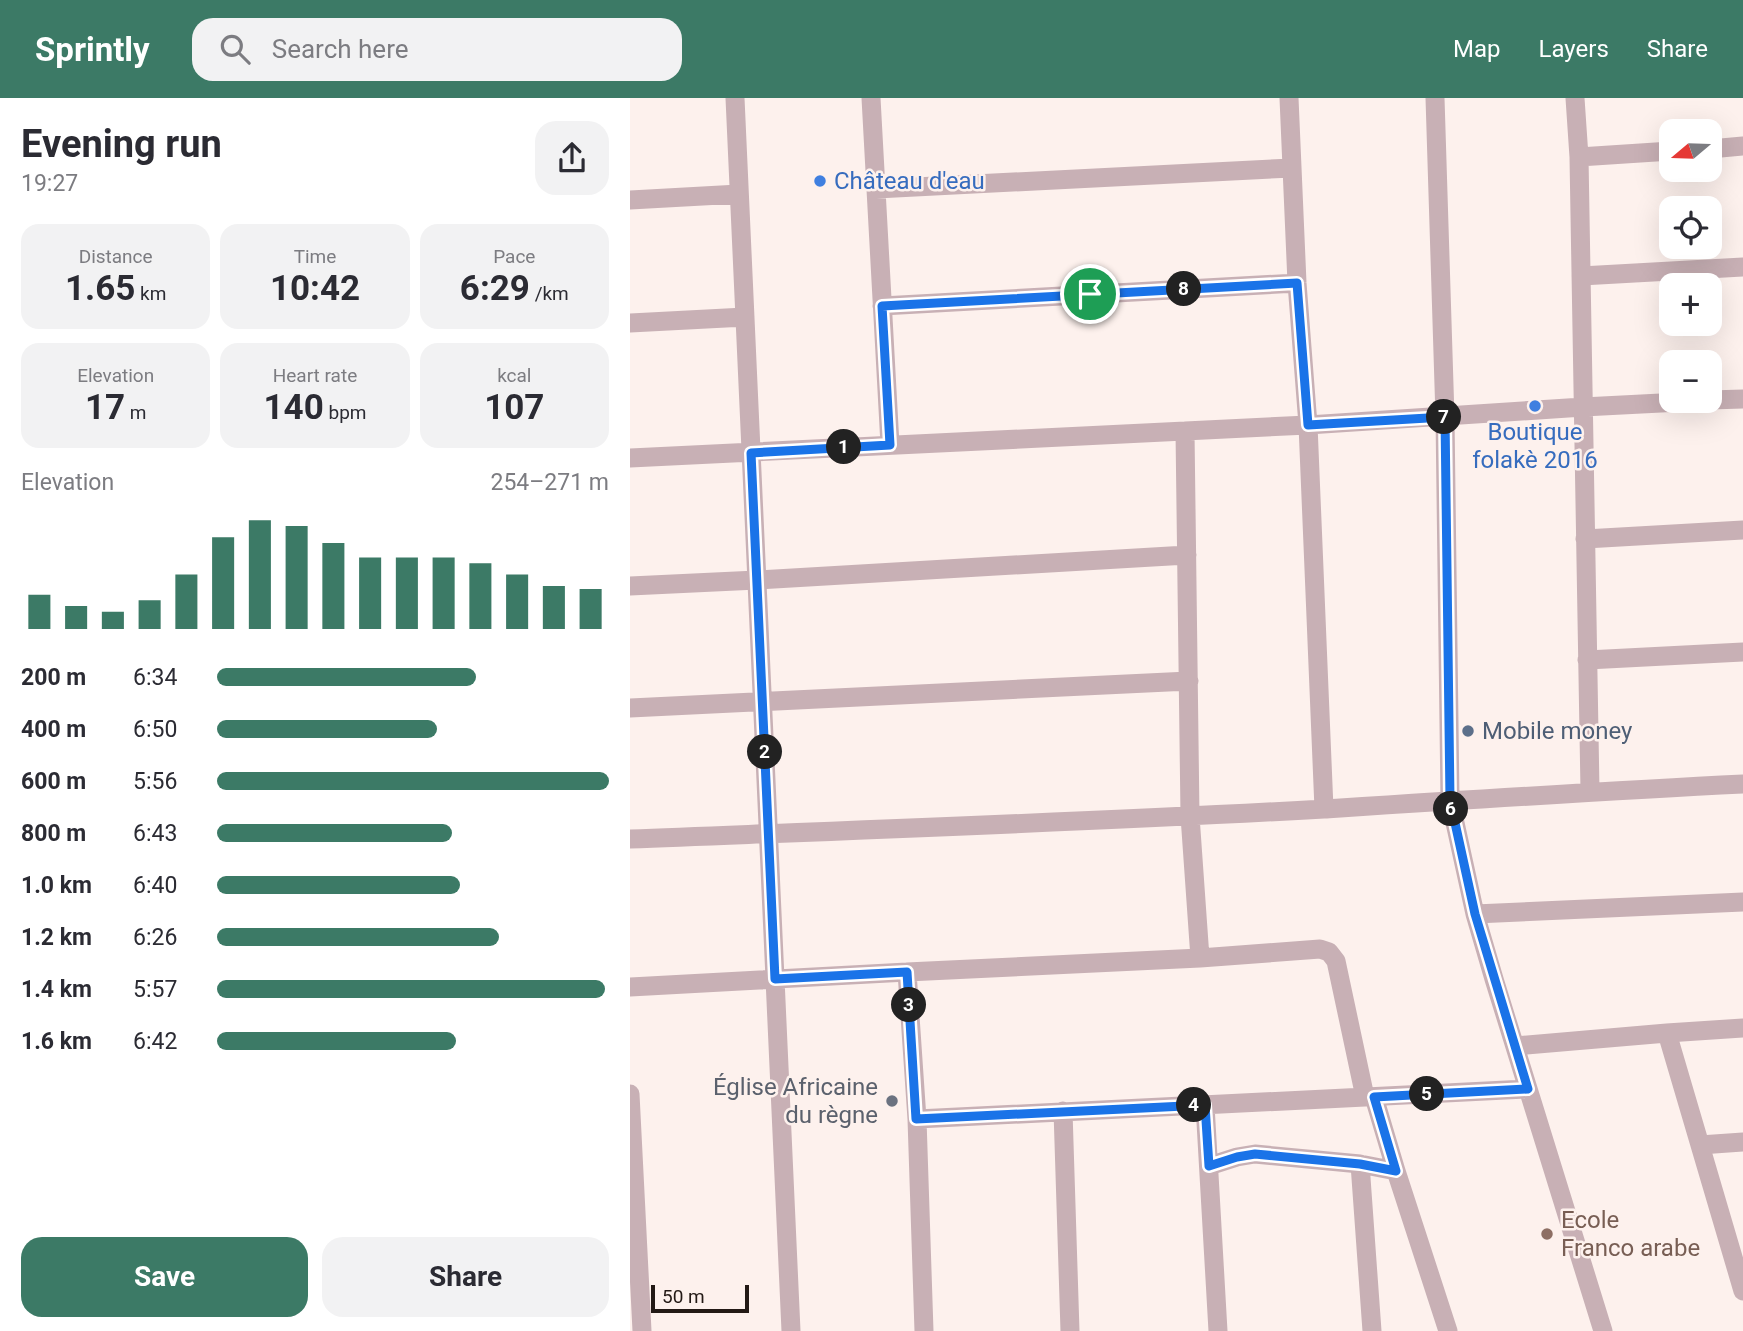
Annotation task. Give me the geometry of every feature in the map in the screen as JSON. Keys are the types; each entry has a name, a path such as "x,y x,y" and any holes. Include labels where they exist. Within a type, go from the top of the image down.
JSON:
{"street":[{"path":"735,98 791,1331"},
{"path":"871,98 890,445"},
{"path":"1289,98 1297,283 1308,425 1324,809"},
{"path":"1435,98 1445,417 1450,800 1475,914 1603,1331"},
{"path":"1575,98 1579,157 1590,791"},
{"path":"1722,148 1743,146"},
{"path":"1579,157 1659,152"},
{"path":"876,189 1292,168"},
{"path":"630,200 739,194"},
{"path":"1581,276 1743,267"},
{"path":"882,306 1297,283"},
{"path":"630,323 745,317"},
{"path":"1722,399 1743,398"},
{"path":"630,458 1308,425 1659,403"},
{"path":"1185,430 1190,816 1200,958"},
{"path":"1585,539 1743,530"},
{"path":"630,586 1187,555"},
{"path":"1587,660 1743,652"},
{"path":"630,708 1189,681"},
{"path":"630,839 1190,816 1743,784"},
{"path":"1475,914 1743,902"},
{"path":"630,987 1200,958 1320,949 1329,952 1336,961 1370,1097 1448,1331"},
{"path":"907,972 924,1331"},
{"path":"1516,1046 1743,1028"},
{"path":"1667,1033 1700,1145 1736,1244 1743,1291"},
{"path":"916,1119 1528,1089"},
{"path":"630,1094 642,1331"},
{"path":"1205,1105 1218,1331"},
{"path":"1063,1111 1070,1331"},
{"path":"1700,1145 1743,1142"},
{"path":"1209,1166 1255,1154 1360,1164 1396,1171"},
{"path":"1360,1164 1372,1331"}],"place":[{"name":"Château d'eau","path":"820,181"},
{"name":"Boutique folakè 2016","path":"1535,406"},
{"name":"Mobile money","path":"1468,731"},
{"name":"Église Africaine du règne","path":"892,1101"},
{"name":"Ecole Franco arabe","path":"1547,1234"}],"route":[{"path":"1297,283 1308,425 1445,417 1450,800 1475,914 1528,1089 1374,1097 1396,1171 1360,1164 1255,1154 1209,1166 1205,1105 916,1119 907,972 775,979 751,453 890,445 882,306 1090,294 1297,283"}]}
